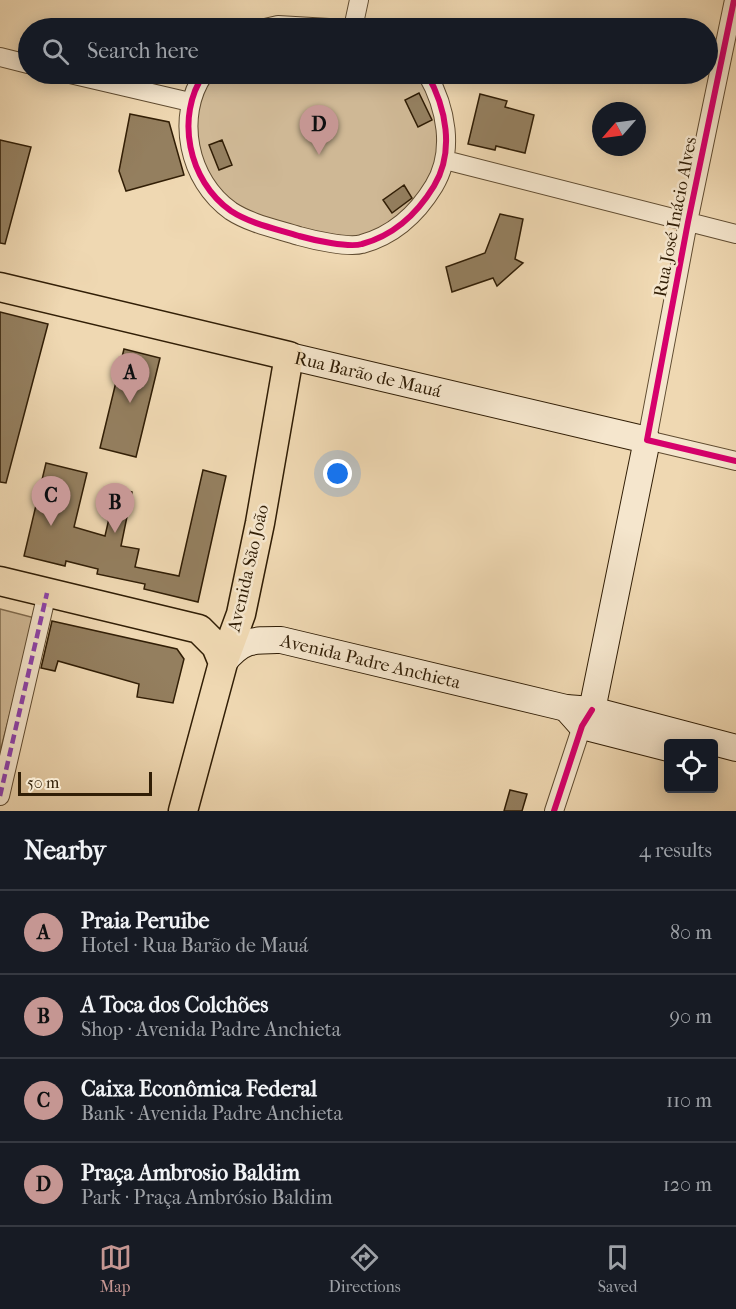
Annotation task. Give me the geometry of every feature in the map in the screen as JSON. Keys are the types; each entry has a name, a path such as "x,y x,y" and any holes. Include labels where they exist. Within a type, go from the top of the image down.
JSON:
{"main road":[{"name":"Rua Barão de Mauá","path":"0,287 648,440"},
{"name":"Avenida São João","path":"183,811 223,663 244,602 289,356"},
{"name":"Rua José Inácio Alves","path":"580,715 648,440"},
{"path":"0,581 199,629 216,646 223,663"},
{"path":"199,629 244,602"},
{"name":"Avenida Padre Anchieta","path":"223,663 232,651 248,640 281,640 580,715 736,748"},
{"name":"Avenida Padre Anchieta","path":"580,715 664,746"},
{"path":"718,761 736,766"}],"street":[{"path":"355,18 359,0"},
{"name":"Rua José Inácio Alves","path":"718,77 734,0"},
{"path":"0,57 18,62"},
{"path":"113,84 190,102"},
{"path":"199,84 190,102 188,118 191,154 206,186 231,211 259,224 310,239 360,245 393,232 420,209 438,178 445,160 446,143 443,107 432,84"},
{"name":"Rua José Inácio Alves","path":"648,440 688,222 717,84"},
{"path":"445,160 736,234"},
{"name":"Rua Barão de Mauá","path":"648,440 736,462"},
{"path":"0,796 47,593"},
{"path":"554,811 580,715"}],"shaded area":[{"path":"207,84 423,84 436,109 438,158 415,204 389,226 359,238 312,232 261,217 235,205 212,182 198,152 196,104"},
{"path":"0,609 35,618 0,752"}],"building":[{"path":"419,93 432,120 418,127 405,100"},
{"path":"480,94 507,101 505,107 534,115 525,153 496,146 495,150 468,144"},
{"path":"130,114 169,122 184,175 126,191 119,171"},
{"path":"0,140 31,147 5,244 0,243"},
{"path":"222,140 232,165 219,170 209,145"},
{"path":"404,185 412,198 392,213 383,200"},
{"path":"500,214 523,219 515,259 523,263 497,286 493,278 452,292 446,267 485,253"},
{"path":"0,312 48,324 6,483 0,482"},
{"path":"124,349 160,358 136,457 100,448"},
{"path":"46,463 87,473 74,527 105,536 116,488 132,492 121,546 139,549 135,567 179,576 203,470 226,476 198,602 144,589 145,584 97,574 98,569 66,561 65,566 24,556"},
{"path":"52,621 177,649 184,659 173,703 137,697 139,684 58,661 55,671 41,668"},
{"path":"510,790 527,794 522,811 504,811"}],"marked path":[{"path":"0,796 47,593"}],"cycle path":[{"path":"718,77 734,0"},
{"path":"199,84 190,109 188,128 190,147 196,166 216,198 231,211 256,223 305,238 349,245 374,240 395,229 420,206 434,186 441,172 446,144 443,115 432,84"},
{"path":"717,84 647,440 736,461"},
{"path":"554,811 582,726 592,710"}],"place":[{"name":"Praça Ambrosio Baldim","path":"319,155"},
{"name":"Praia Peruibe","path":"130,403"},
{"name":"Caixa Econômica Federal","path":"51,526"},
{"name":"A Toca dos Colchões","path":"115,533"}]}
